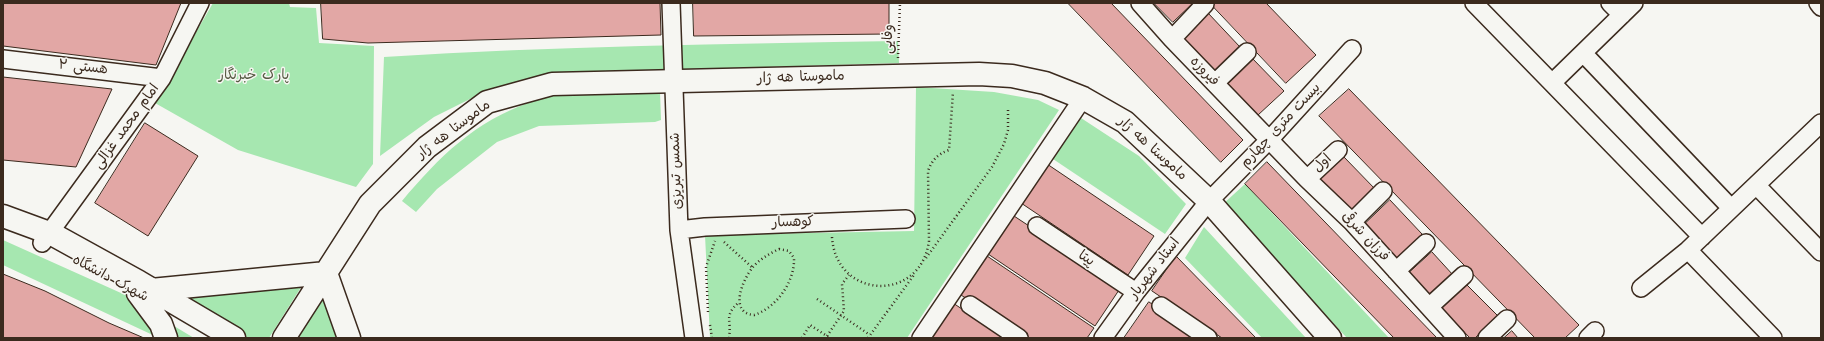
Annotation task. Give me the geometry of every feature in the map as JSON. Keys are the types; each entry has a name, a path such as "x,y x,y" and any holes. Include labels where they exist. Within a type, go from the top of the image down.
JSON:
{"main road":[{"name":"ماموستا هه ژار","path":"284,338 370,204 427,147 487,102 552,84 979,74 1012,76 1045,83 1083,98 1125,122 1209,201 1330,338"},
{"path":"3,216 46,238"},
{"name":"شهرک دانشگاه","path":"3,229 46,238 145,291 212,338"},
{"path":"145,291 326,273 349,338"},
{"path":"145,291 166,338"},
{"path":"145,291 234,338"}],"street":[{"name":"امام محمد غزالی","path":"46,238 162,78 200,3"},
{"name":"شمس تبریزی","path":"671,3 679,230 694,338"},
{"name":"فیروزه","path":"1140,3 1172,39 1270,139"},
{"path":"1474,3 1702,237"},
{"path":"1552,83 1583,53 1616,9 1634,3"},
{"path":"1818,3 1821,7"},
{"path":"1172,39 1205,4"},
{"name":"بیست متری چهارم","path":"1209,201 1270,139 1352,49"},
{"path":"1215,83 1247,52"},
{"path":"1583,53 1731,208"},
{"name":"هستی ۲","path":"3,59 162,78"},
{"path":"921,338 1083,98"},
{"path":"1641,288 1688,250 1821,123"},
{"name":"فرزان شرقی","path":"1270,139 1307,179 1352,222 1457,338"},
{"name":"اول","path":"1307,179 1338,150"},
{"path":"1756,185 1821,252"},
{"path":"1352,222 1384,191"},
{"name":"استاد شهریار","path":"1103,338 1136,292 1209,201"},
{"name":"کوهسار","path":"679,230 705,227 906,219"},
{"name":"پیتا","path":"1037,226 1136,292"},
{"path":"1396,271 1426,243"},
{"path":"1688,250 1773,338"},
{"path":"1428,307 1464,274"},
{"path":"970,306 1020,338"},
{"path":"1161,306 1208,338"},
{"path":"1487,338 1507,319"}],"path":[{"name":"وفایی","path":"898,75 900,3"},
{"path":"817,299 869,336 992,168 1004,144 1008,130 1008,109"},
{"path":"708,314 706,268 714,246 716,235"},
{"path":"721,240 753,268"},
{"path":"779,249 789,251 794,258 792,273 776,300 768,308 759,313 750,314 742,309 740,301 742,288 753,268 767,255 779,249"},
{"path":"802,338 810,325 829,337 844,311 842,284 849,274"},
{"path":"729,338 730,330 728,318 733,308 740,301"},
{"path":"709,320 712,338"}],"green space":[{"name":"پارک خبرنگار","path":"213,3 289,3 290,7 316,8 319,43 374,46 373,164 356,187 238,150 155,103"},
{"path":"898,41 899,63 572,73 522,80 478,95 434,117 380,156 384,57 512,50 705,44"},
{"path":"916,87 994,92 1038,100 1059,110 907,338 710,338 705,235 914,231"},
{"path":"660,91 661,120 655,122 539,126 497,142 437,189 416,212 402,201 444,155 459,142 492,119 511,110 548,96 578,92"},
{"path":"1081,118 1139,156 1186,204 1165,234 1053,159"},
{"path":"1245,184 1389,338 1347,338 1222,205"},
{"path":"1204,227 1306,338 1262,338 1185,258"},
{"path":"3,240 141,302 157,337 3,265"},
{"path":"305,281 269,338 244,338 179,293"},
{"path":"325,296 339,338 299,338 304,326"},
{"path":"174,326 194,338 178,338"}],"building":[{"path":"3,3 181,3 156,65 3,46"},
{"path":"321,3 660,3 661,35 368,43 323,39"},
{"path":"693,3 889,3 889,34 694,36"},
{"path":"1068,3 1111,3 1243,140 1221,162"},
{"path":"1154,3 1193,3 1173,22"},
{"path":"1210,3 1266,3 1316,55 1286,83"},
{"path":"1208,13 1240,47 1215,71 1183,37"},
{"path":"1251,57 1284,91 1258,115 1226,82"},
{"path":"3,77 112,89 76,167 3,160"},
{"path":"1349,89 1579,325 1565,338 1535,338 1319,116"},
{"path":"145,123 198,156 148,236 95,203"},
{"path":"1343,156 1376,190 1350,214 1318,180"},
{"path":"1267,162 1437,338 1394,338 1245,184"},
{"path":"1047,164 1154,236 1128,275 1021,203"},
{"path":"1390,200 1422,234 1397,259 1364,225"},
{"path":"1014,216 1121,287 1095,326 988,254"},
{"path":"1432,252 1453,275 1430,296 1409,273"},
{"path":"987,256 1094,328 1087,338 1026,338 961,295"},
{"path":"1176,256 1256,338 1222,338 1152,291"},
{"path":"3,274 45,291 109,323 144,338 3,338"},
{"path":"1465,283 1498,316 1475,338 1470,338 1440,307"},
{"path":"1149,302 1203,338 1124,338"},
{"path":"953,303 1005,338 929,338"},
{"path":"1512,331 1518,338 1504,338"}]}
